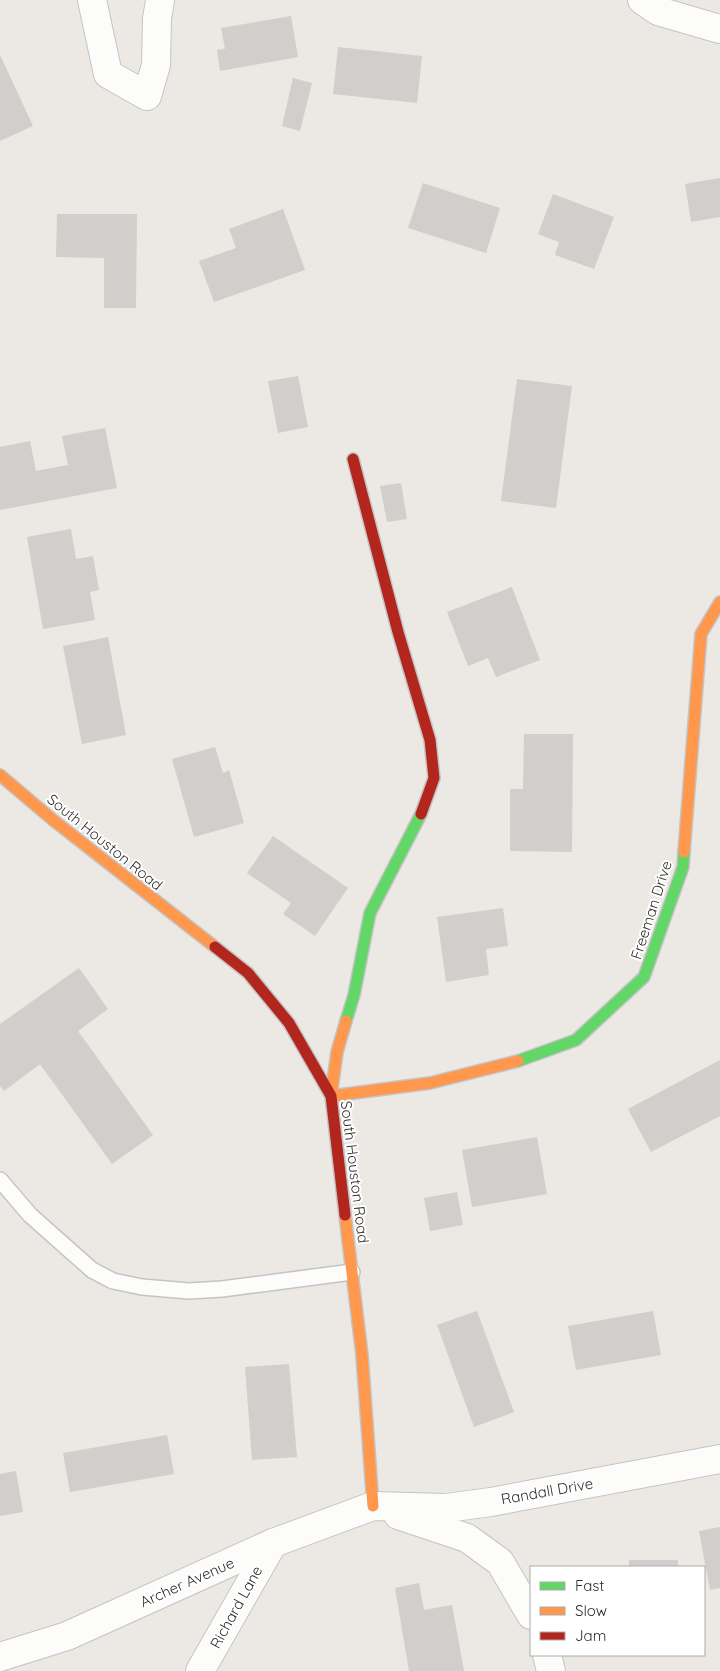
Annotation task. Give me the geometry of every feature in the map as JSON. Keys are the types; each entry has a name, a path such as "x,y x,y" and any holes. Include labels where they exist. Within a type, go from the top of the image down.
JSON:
{"street":[{"path":"92,0 108,74 147,96 156,65 157,20 160,0"},
{"path":"642,0 658,11 720,29"},
{"path":"331,1096 337,1052 354,995 370,913 419,819 434,778 430,740 398,632 353,459"},
{"name":"Freeman Drive","path":"331,1096 430,1083 510,1064 576,1040 644,977 682,868 701,634 720,602"},
{"name":"South Houston Road","path":"0,775 53,820 248,973 289,1023 331,1096 362,1355 373,1506"},
{"name":"Randall Drive","path":"373,1506 446,1508 720,1459"},
{"path":"373,1506 467,1538 500,1562 530,1613"},
{"name":"Archer Avenue","path":"0,1657 67,1636 273,1543 373,1506"},
{"name":"Richard Lane","path":"200,1671 273,1543"},
{"path":"547,1656 551,1671"}],"lane":[{"path":"0,1180 30,1215 92,1270 113,1281 142,1287 190,1291 222,1289 352,1272"}],"building":[{"path":"291,16 298,57 220,71 217,50 225,49 221,28"},
{"path":"338,47 422,56 417,103 333,94"},
{"path":"0,55 33,126 0,141"},
{"path":"293,78 312,83 300,131 282,126"},
{"path":"720,178 720,217 691,222 685,184"},
{"path":"423,183 500,208 486,253 408,228"},
{"path":"553,194 614,217 594,269 555,255 559,242 538,234"},
{"path":"283,209 305,270 214,302 199,261 236,248 229,229"},
{"path":"57,214 137,214 136,308 104,308 104,258 56,257"},
{"path":"298,376 308,427 278,433 268,381"},
{"path":"517,379 572,386 556,508 501,501"},
{"path":"105,428 117,488 0,510 0,447 30,441 36,471 68,465 62,436"},
{"path":"401,483 407,519 387,522 380,486"},
{"path":"71,529 76,559 93,556 99,590 90,592 95,620 43,629 27,537"},
{"path":"512,587 540,660 496,677 488,658 468,666 447,612"},
{"path":"108,637 126,735 82,744 63,646"},
{"path":"524,734 573,734 572,852 510,851 510,789 523,789"},
{"path":"215,747 223,773 229,770 244,823 194,837 172,759"},
{"path":"273,836 348,888 315,936 283,914 291,903 247,873"},
{"path":"503,908 508,946 486,949 489,975 446,982 437,917"},
{"path":"79,968 108,1009 78,1031 153,1135 112,1164 40,1064 4,1091 0,1086 0,1024"},
{"path":"720,1060 720,1116 651,1152 628,1109"},
{"path":"537,1137 547,1194 472,1207 462,1150"},
{"path":"457,1192 463,1225 430,1231 424,1198"},
{"path":"477,1311 514,1412 474,1427 437,1325"},
{"path":"653,1311 661,1355 576,1370 568,1326"},
{"path":"289,1364 297,1457 252,1460 245,1367"},
{"path":"167,1435 174,1474 70,1492 63,1453"},
{"path":"16,1471 23,1512 0,1516 0,1474"},
{"path":"720,1527 720,1588 710,1590 699,1531"},
{"path":"629,1560 678,1560 678,1566 629,1566"},
{"path":"419,1583 424,1610 452,1605 464,1671 409,1671 395,1588"}],"traffic: fast":[{"path":"346,1021 354,995 370,913 421,814"},
{"path":"518,1061 576,1040 644,977 683,867 684,852"}],"traffic: slow":[{"path":"684,852 701,634 720,602"},
{"path":"0,775 53,820 215,947"},
{"path":"346,1021 337,1052 331,1096 430,1083 518,1061"},
{"path":"345,1215 362,1355 373,1506"}],"traffic: jam":[{"path":"353,459 398,632 430,740 434,778 421,814"},
{"path":"215,947 248,973 289,1023 331,1096 345,1215"}]}
